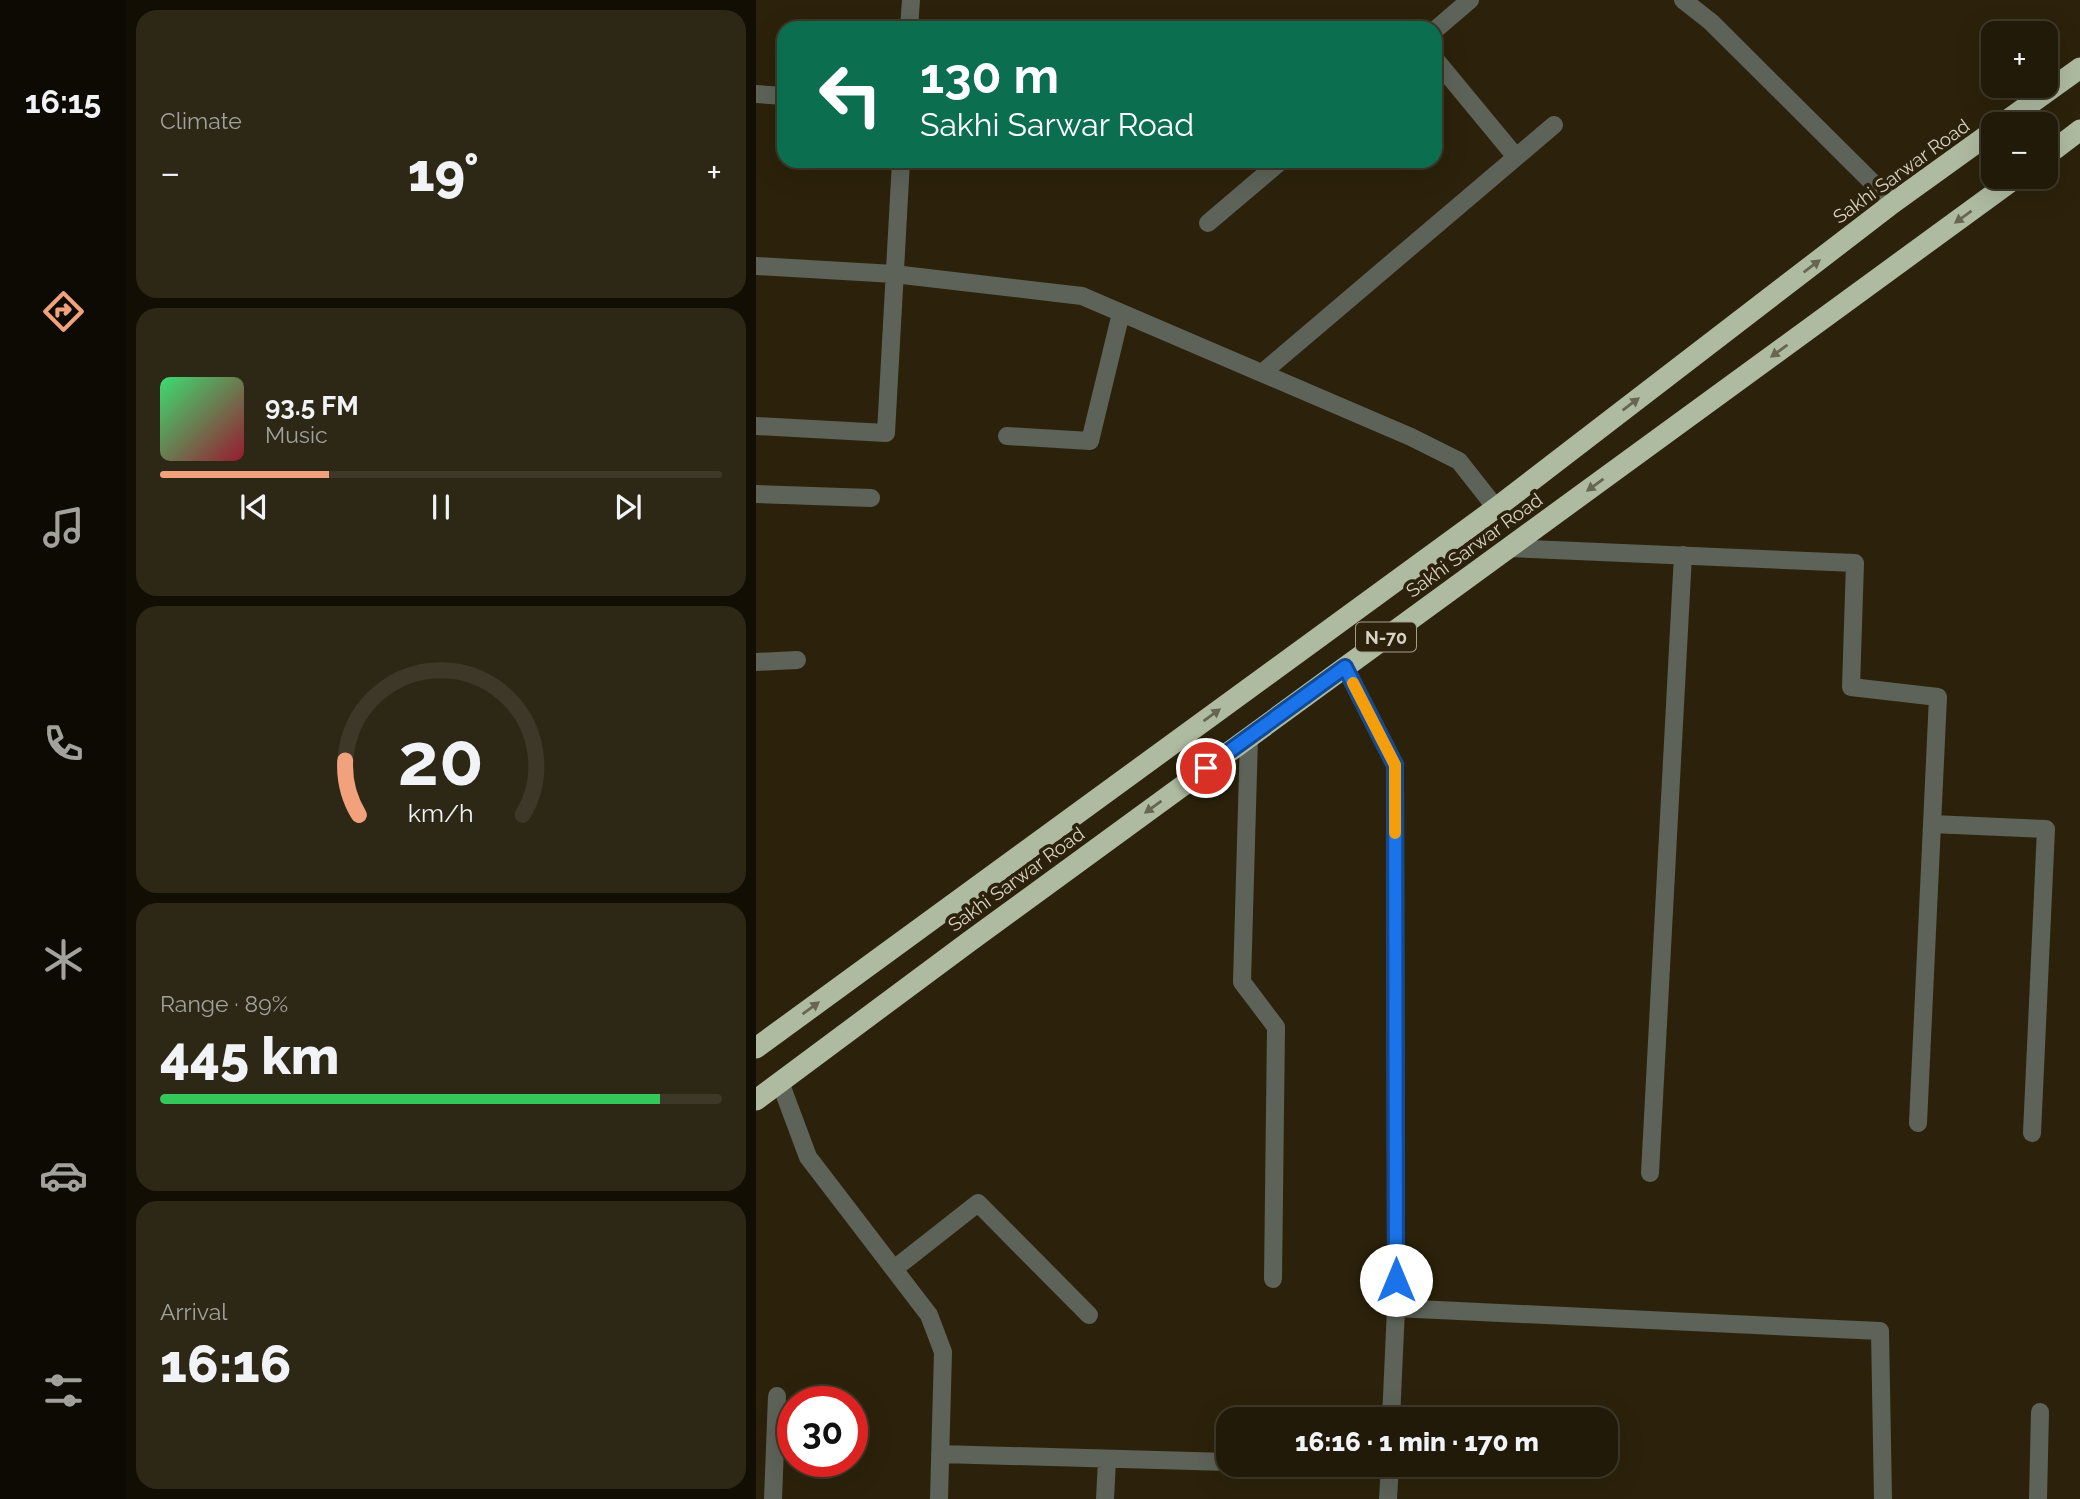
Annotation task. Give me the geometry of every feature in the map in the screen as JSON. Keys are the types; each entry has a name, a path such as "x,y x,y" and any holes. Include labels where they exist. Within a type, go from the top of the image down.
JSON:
{"highway":[{"path":"2019,112 2080,68"},
{"path":"2058,147 2080,130"},
{"name":"Sakhi Sarwar Road","path":"756,1048 1496,508 1893,203 1981,140"},
{"name":"Sakhi Sarwar Road","path":"756,1100 2001,189"}],"street":[{"path":"910,21 911,0"},
{"path":"1442,24 1470,0"},
{"path":"1685,1 1711,22 1893,203"},
{"path":"1442,67 1516,157"},
{"path":"756,94 777,96"},
{"path":"1262,373 1554,125"},
{"path":"756,426 886,433 901,168"},
{"path":"1208,223 1274,168"},
{"path":"756,267 894,274 1082,296 1459,461 1496,508"},
{"path":"1007,436 1090,441 1121,313"},
{"path":"756,494 871,498"},
{"path":"1509,548 1855,563 1851,687 1938,697 1918,1124"},
{"path":"1650,1172 1683,555"},
{"path":"756,662 797,660"},
{"path":"1345,667 1395,765 1396,1308 1392,1407"},
{"path":"1249,737 1242,982 1276,1027 1273,1279"},
{"path":"1932,824 2046,829 2032,1133"},
{"path":"780,1082 808,1157 929,1315 943,1352 939,1499"},
{"path":"894,1269 978,1203 1090,1315"},
{"path":"1396,1308 1880,1331 1883,1499"},
{"path":"773,1499 777,1396"},
{"path":"2038,1499 2040,1412"},
{"path":"940,1454 1216,1462"},
{"path":"1105,1499 1107,1460"},
{"path":"1388,1499 1389,1477"}],"slow traffic":[{"path":"1353,683 1395,765 1395,833"}],"route":[{"path":"1206,768 1345,667 1395,765 1396,1280"}]}
